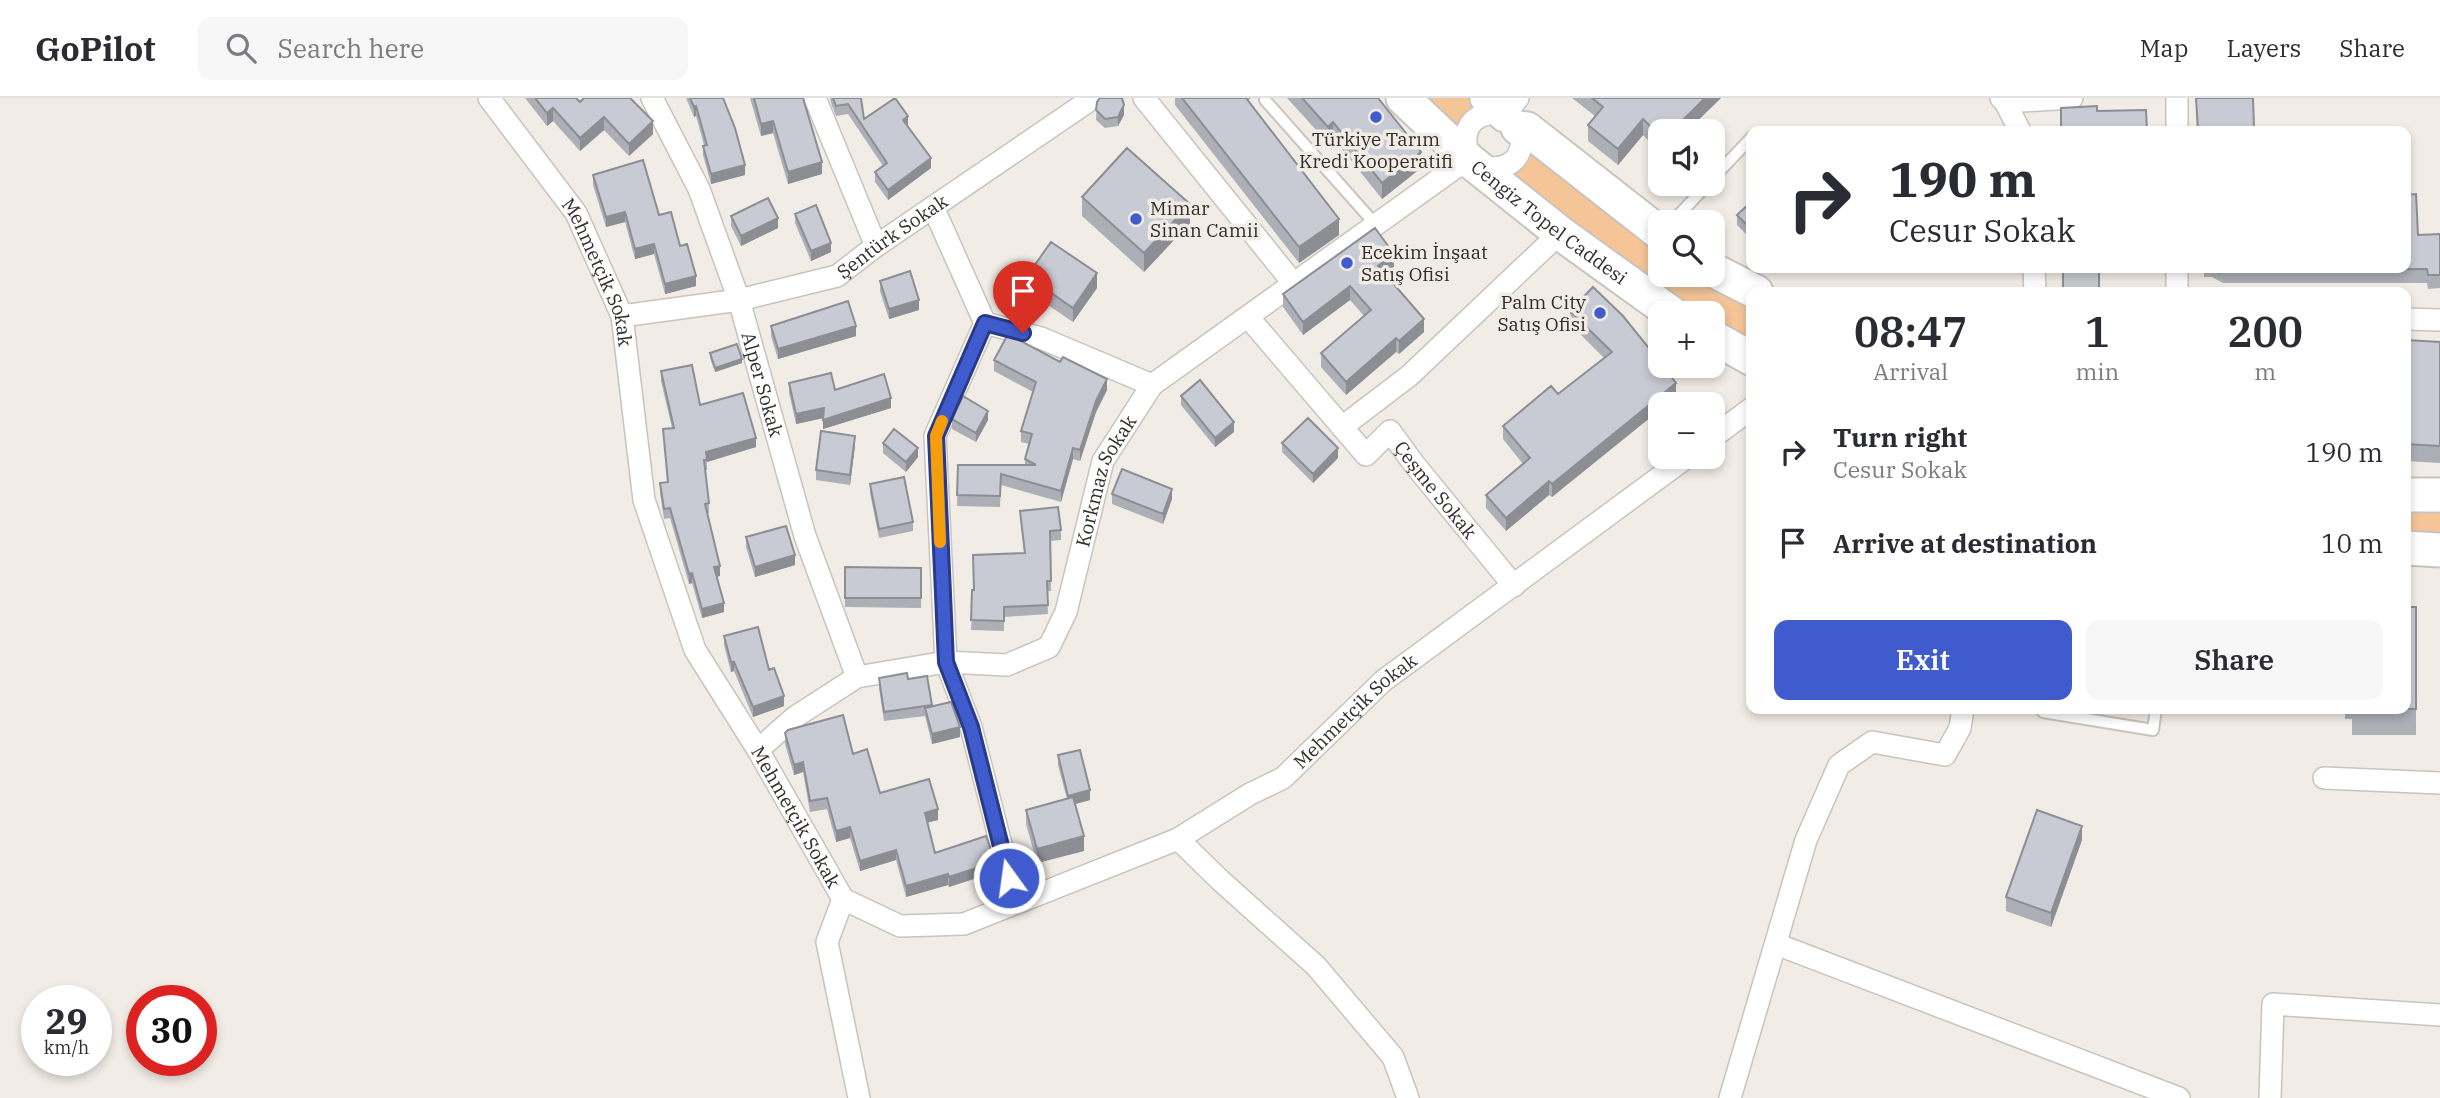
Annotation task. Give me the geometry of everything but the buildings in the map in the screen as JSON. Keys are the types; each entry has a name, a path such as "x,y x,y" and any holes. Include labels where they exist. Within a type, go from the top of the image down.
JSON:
{"main road":[{"name":"Cengiz Topel Caddesi","path":"1403,98 1470,161 1560,233 1654,301"},
{"path":"1507,110 1527,129 1648,224"},
{"path":"1725,276 1746,287"},
{"path":"1725,344 1746,356"},
{"path":"2411,495 2440,495"},
{"path":"2411,548 2440,550"}],"street":[{"name":"Mehmetçik Sokak","path":"489,98 576,214 622,316 644,500 695,650 758,750 843,899 900,926 964,924 1178,839 1250,794 1283,778 1383,681 1671,469"},
{"name":"Alper Sokak","path":"652,98 699,188 739,300 805,536 858,677"},
{"path":"815,98 876,246"},
{"name":"Şentürk Sokak","path":"622,316 739,300 838,276 876,246 1094,98"},
{"path":"1144,98 1294,284"},
{"path":"2017,126 2003,100 2072,98"},
{"path":"2177,98 2177,126"},
{"path":"1507,110 1521,146 1512,162 1495,169 1470,161 1465,140 1471,123 1487,114 1507,110"},
{"name":"Korkmaz Sokak","path":"758,750 795,717 858,677 946,662 1007,665 1049,647 1066,611 1103,461 1152,386 1455,169 1470,161"},
{"path":"933,207 985,323 936,436 946,662 971,727 1016,903"},
{"path":"1342,427 1409,376 1560,233"},
{"name":"Çeşme Sokak","path":"1248,317 1366,455 1390,431 1514,586"},
{"path":"2411,319 2440,320"},
{"path":"985,323 1041,338 1152,386"},
{"path":"1725,428 1746,412"},
{"path":"1730,1098 1806,840 1839,765 1872,742 1945,755 1960,728 1962,714"},
{"path":"2324,778 2440,783"},
{"path":"1178,839 1316,966 1393,1057 1408,1098"},
{"path":"843,899 827,942 859,1098"},
{"path":"1776,944 2179,1098"},
{"path":"2270,1098 2273,1004 2440,1015"}],"lane":[{"path":"1265,100 1376,226"},
{"path":"1725,165 1746,143"},
{"path":"1683,210 1697,196"},
{"path":"2055,714 2153,730 2155,714"}],"shaded area":[{"path":"1424,98 1471,98 1479,106 1458,131"},
{"path":"1532,154 1648,241 1648,280 1515,174"},
{"path":"1659,287 1714,287 1746,305 1746,338 1725,326 1725,301 1683,301"},
{"path":"2411,506 2440,507 2440,534 2411,533"}],"slow traffic":[{"path":"940,542 936,436 942,421"}],"place":[{"name":"Türkiye Tarım Kredi Kooperatifi","path":"1376,117"},
{"name":"Mimar Sinan Camii","path":"1136,219"},
{"name":"Ecekim İnşaat Satış Ofisi","path":"1347,263"},
{"name":"Palm City Satış Ofisi","path":"1600,313"}],"route":[{"path":"1009,878 971,727 946,662 936,436 985,323 1023,333"}]}
